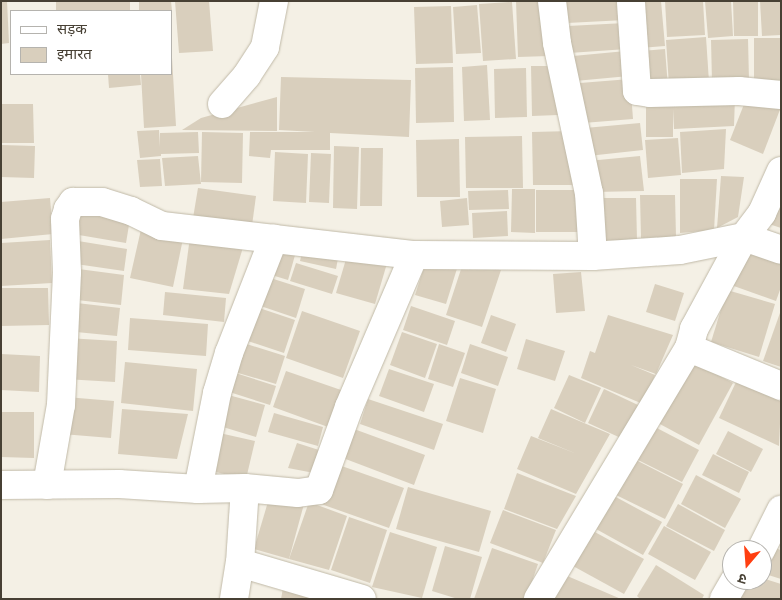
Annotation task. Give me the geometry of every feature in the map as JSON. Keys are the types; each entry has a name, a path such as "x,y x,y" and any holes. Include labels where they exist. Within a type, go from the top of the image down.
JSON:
{"street":[{"path":"222,104 247,75 265,47 274,1"},
{"path":"552,1 557,43 589,193 593,256"},
{"path":"631,3 638,92 650,94 739,91 781,95"},
{"path":"538,599 575,541 689,348 694,329 744,237 762,213 781,171"},
{"path":"47,485 62,405 67,272 65,219 68,209 74,202 102,202 131,211 162,226 414,255 593,256 680,250 744,237 781,250"},
{"path":"198,489 217,393 226,361 274,238"},
{"path":"1,485 119,484 198,489 245,488 298,493 319,490 349,407 414,255"},
{"path":"689,348 781,386"},
{"path":"234,599 240,563 245,488"},
{"path":"766,540 781,510"},
{"path":"240,563 362,599"}],"building":[{"path":"1,1 7,1 9,43 1,44"},
{"path":"56,1 130,1 130,10 56,10"},
{"path":"139,1 171,1 172,10 139,10"},
{"path":"175,1 209,1 213,51 179,53"},
{"path":"516,1 547,1 549,56 518,57"},
{"path":"566,1 624,1 625,20 567,23"},
{"path":"638,1 661,1 665,46 640,48"},
{"path":"665,1 703,1 705,35 667,37"},
{"path":"705,1 731,1 733,36 708,38"},
{"path":"733,1 758,1 758,36 734,36"},
{"path":"760,1 781,1 781,35 762,36"},
{"path":"512,2 516,59 483,61 479,4"},
{"path":"477,5 481,53 456,54 453,7"},
{"path":"451,6 453,63 416,64 414,7"},
{"path":"625,23 627,49 569,53 568,26"},
{"path":"706,37 709,82 669,85 666,40"},
{"path":"754,38 781,38 781,80 754,81"},
{"path":"748,39 749,80 712,82 711,40"},
{"path":"665,49 668,87 645,90 642,51"},
{"path":"626,51 629,76 575,81 573,56"},
{"path":"172,57 176,126 144,128 141,75 172,75"},
{"path":"487,65 490,120 464,121 462,67"},
{"path":"531,66 557,66 558,115 532,116"},
{"path":"453,67 454,122 416,123 415,68"},
{"path":"526,68 527,117 495,118 494,69"},
{"path":"108,75 140,75 141,85 109,88"},
{"path":"281,77 411,80 409,137 330,133 330,150 271,150 270,158 249,156 250,132 315,132 279,130"},
{"path":"630,79 633,119 583,123 580,83"},
{"path":"748,94 781,107 763,154 730,140"},
{"path":"277,97 277,131 182,130 201,118"},
{"path":"735,97 734,126 674,129 673,109 673,137 646,137 646,99"},
{"path":"1,104 33,104 34,143 1,143"},
{"path":"640,123 643,150 588,156 585,128"},
{"path":"726,129 724,169 682,173 680,132"},
{"path":"159,130 160,147 160,133 198,132 199,153 161,154 161,156 140,158 137,131"},
{"path":"572,131 573,185 533,185 532,132"},
{"path":"202,132 243,133 242,183 201,182"},
{"path":"522,136 523,188 466,188 465,137"},
{"path":"678,138 681,175 648,178 645,140"},
{"path":"459,139 460,197 417,197 416,140"},
{"path":"1,145 35,146 34,178 1,177"},
{"path":"334,146 359,147 357,209 333,208"},
{"path":"361,148 383,148 382,206 360,206"},
{"path":"275,152 308,154 306,203 273,201"},
{"path":"311,153 331,154 329,203 309,202"},
{"path":"198,156 201,184 165,186 162,158"},
{"path":"640,156 644,191 593,192 588,161"},
{"path":"160,159 162,186 140,187 137,160"},
{"path":"721,176 744,177 738,217 717,228"},
{"path":"680,179 717,179 714,230 680,233"},
{"path":"781,182 781,228 766,223"},
{"path":"198,188 256,196 251,233 192,224"},
{"path":"512,189 535,189 535,233 511,232"},
{"path":"508,190 509,209 469,210 468,191"},
{"path":"536,190 584,190 584,232 536,232"},
{"path":"640,195 675,195 676,237 641,238"},
{"path":"50,198 53,234 1,239 1,202"},
{"path":"467,198 469,225 442,227 440,201"},
{"path":"598,198 636,198 637,240 599,240"},
{"path":"78,204 131,213 126,243 73,234"},
{"path":"507,211 508,236 473,238 472,213"},
{"path":"142,225 184,234 173,287 130,278"},
{"path":"190,237 244,244 229,294 183,289"},
{"path":"50,240 52,283 1,286 1,243"},
{"path":"72,240 127,249 124,271 69,263"},
{"path":"275,241 297,248 288,280 265,273"},
{"path":"304,244 339,253 336,269 300,261"},
{"path":"744,247 781,260 781,287 776,301 731,285"},
{"path":"349,249 388,260 375,304 336,293"},
{"path":"465,257 501,270 482,327 446,315"},
{"path":"427,258 460,259 446,304 415,295"},
{"path":"296,263 338,276 332,294 290,281"},
{"path":"71,268 124,275 121,305 68,299"},
{"path":"581,272 585,311 556,313 553,274"},
{"path":"261,275 305,289 296,318 252,303"},
{"path":"655,284 684,293 675,321 646,312"},
{"path":"1,288 48,288 49,325 1,326"},
{"path":"727,290 775,304 759,357 711,342"},
{"path":"165,292 226,298 224,322 163,315"},
{"path":"68,302 120,308 117,336 66,331"},
{"path":"250,305 295,320 284,353 239,338"},
{"path":"411,306 455,321 447,345 403,330"},
{"path":"781,310 781,367 763,361"},
{"path":"302,311 360,331 343,378 286,358"},
{"path":"491,315 516,324 506,352 481,343"},
{"path":"608,315 673,335 656,374 631,365 655,375 643,404 581,378 590,351 595,353"},
{"path":"130,318 208,324 206,356 128,350"},
{"path":"402,332 437,344 425,378 390,365"},
{"path":"67,338 117,341 115,382 65,379"},
{"path":"526,339 565,351 555,381 517,369"},
{"path":"237,341 285,356 276,384 228,370"},
{"path":"439,344 465,353 453,387 428,379"},
{"path":"470,344 508,357 498,386 461,373"},
{"path":"1,354 40,356 39,392 1,390"},
{"path":"692,361 733,383 699,445 658,423"},
{"path":"125,362 197,369 193,411 121,403"},
{"path":"389,369 434,384 424,412 379,396"},
{"path":"226,370 276,386 270,405 220,389"},
{"path":"286,371 341,390 328,427 273,407"},
{"path":"569,375 601,388 585,423 554,408"},
{"path":"460,378 496,389 483,433 446,421"},
{"path":"737,380 781,401 779,446 719,418"},
{"path":"604,389 638,405 623,439 588,423"},
{"path":"221,393 265,405 256,437 213,424"},
{"path":"66,397 114,401 111,438 62,434"},
{"path":"368,399 443,424 434,450 360,424"},
{"path":"122,409 188,414 177,459 118,454"},
{"path":"551,409 610,434 576,494 517,469 531,436 577,454 538,438"},
{"path":"1,412 34,412 34,458 1,457"},
{"path":"274,413 323,427 318,446 268,432"},
{"path":"653,426 699,450 682,482 636,459"},
{"path":"354,429 425,455 414,485 343,458"},
{"path":"728,431 763,449 751,472 716,454"},
{"path":"215,432 255,441 246,479 207,470"},
{"path":"297,443 322,451 314,473 288,468"},
{"path":"713,454 749,472 739,493 702,475"},
{"path":"632,458 683,484 665,519 614,494"},
{"path":"336,464 404,488 389,528 321,504"},
{"path":"517,473 576,496 557,529 504,509"},
{"path":"696,475 741,499 725,528 681,504"},
{"path":"408,487 491,511 479,552 396,529"},
{"path":"270,495 304,504 289,559 254,549"},
{"path":"614,496 662,522 643,555 596,529"},
{"path":"309,502 347,516 329,570 289,559"},
{"path":"678,504 725,530 714,551 666,526"},
{"path":"503,510 556,530 543,563 490,543"},
{"path":"349,517 387,530 370,583 331,570"},
{"path":"664,526 711,552 695,580 648,554"},
{"path":"593,531 644,559 624,594 573,566"},
{"path":"390,532 437,547 422,598 372,587"},
{"path":"445,546 482,557 470,599 458,599 432,591"},
{"path":"772,547 781,550 781,579 772,576"},
{"path":"492,548 538,564 526,599 474,599"},
{"path":"656,565 704,595 702,599 640,599 637,596"},
{"path":"565,575 621,599 554,599"},
{"path":"772,581 781,584 781,599 738,599 741,590 772,590"},
{"path":"283,588 318,599 281,599"}]}
